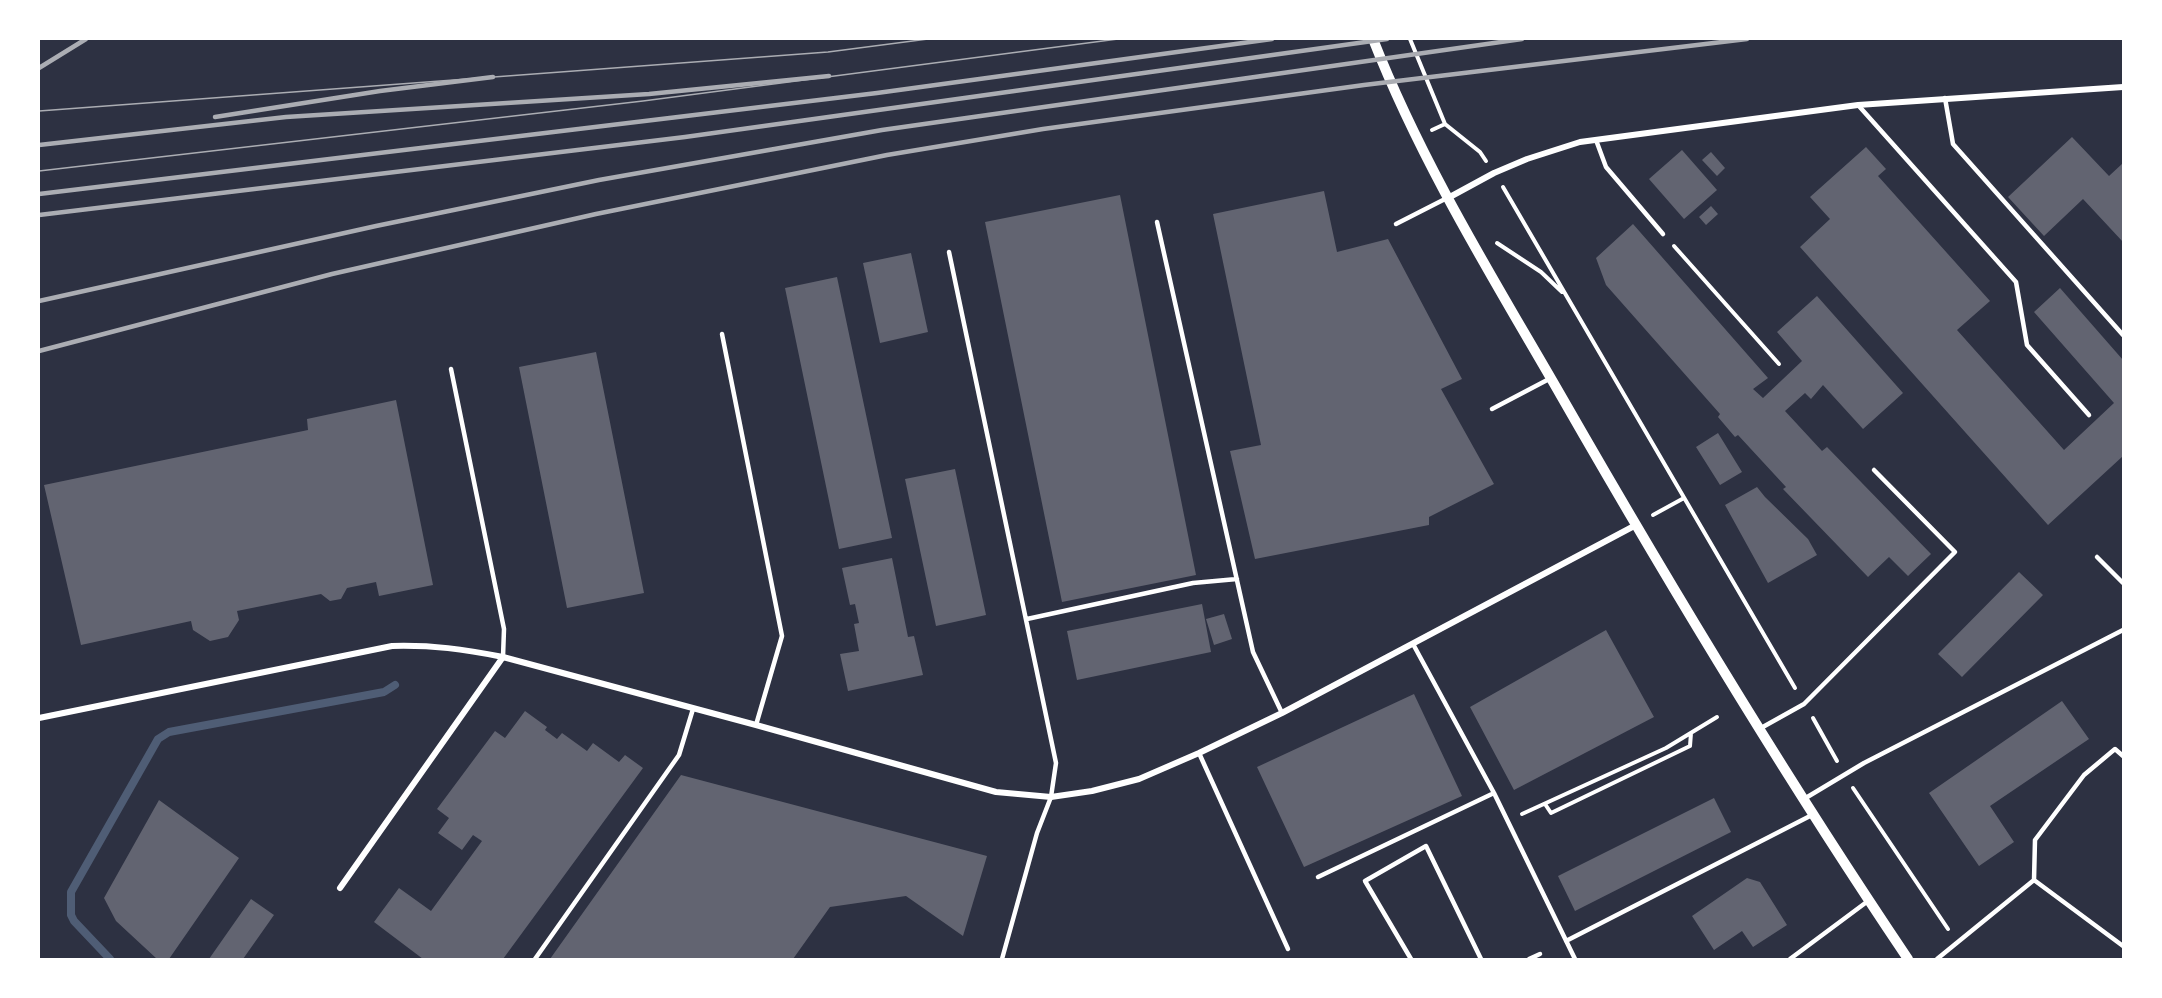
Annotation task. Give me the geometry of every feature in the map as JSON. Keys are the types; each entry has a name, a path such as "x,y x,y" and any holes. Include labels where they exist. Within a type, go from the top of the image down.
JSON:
{"street":[{"path":"1373,39 1416,137 1448,198 1636,525 1802,801 1908,959"},
{"path":"1448,198 1494,173 1527,159 1580,142 1858,105 2123,87"},
{"path":"39,718 392,646 427,645 503,657 996,792 1051,797 1092,792 1139,779 1199,753 1413,644 1636,525"},
{"path":"340,888 503,657"}],"lane":[{"path":"1945,98 1953,144 2123,335"},
{"path":"1858,105 2016,282 2026,345 2089,415"},
{"path":"1596,140 1606,167 1663,234"},
{"path":"1396,224 1448,198"},
{"path":"1157,222 1253,652 1282,712"},
{"path":"949,252 1056,763 1051,797 1037,833 1002,959"},
{"path":"722,334 782,636 756,725"},
{"path":"451,369 504,629 503,657"},
{"path":"1492,409 1551,378"},
{"path":"1759,730 1804,704 1954,552 1874,470"},
{"path":"2097,557 2123,583"},
{"path":"1027,618 1193,583 1237,579"},
{"path":"1802,801 1844,775 1938,724 2123,630"},
{"path":"1413,644 1494,793 1575,959"},
{"path":"535,959 679,755 693,709"},
{"path":"1937,959 2034,880 2035,840 2084,775 2115,749 2123,756"},
{"path":"1199,753 1288,949"},
{"path":"1318,877 1494,793"},
{"path":"1566,941 1812,815"},
{"path":"1411,959 1365,880 1426,846 1481,959"},
{"path":"2034,880 2123,946"},
{"path":"1790,959 1868,901"},
{"path":"1529,959 1540,954"}],"path":[{"path":"1410,39 1445,124 1480,152"},
{"path":"1504,189 1844,775 1958,942"},
{"path":"1663,234 1779,364"},
{"path":"1494,240 1541,272 1567,297"},
{"path":"1649,518 1684,498"},
{"path":"1508,821 1666,748 1717,717"},
{"path":"1545,804 1551,813 1690,746 1692,732"},
{"path":"1641,759 1643,768"},
{"path":"1608,774 1611,783"},
{"path":"1570,792 1572,801"}],"building":[{"path":"2072,137 2109,176 2123,163 2123,242 2083,199 2044,236 2008,197"},
{"path":"1866,147 1886,169 1878,176 1990,301 1957,330 2064,450 2114,403 2034,312 2060,288 2123,360 2123,456 2048,525 1800,247 1830,219 1810,197"},
{"path":"1682,150 1717,190 1684,219 1649,179"},
{"path":"1711,152 1725,168 1717,176 1702,160"},
{"path":"1324,191 1337,252 1388,239 1462,379 1441,389 1494,484 1429,517 1429,525 1255,559 1230,451 1261,445 1213,214"},
{"path":"1120,195 1196,575 1062,602 985,222"},
{"path":"1711,206 1718,214 1706,225 1699,217"},
{"path":"1633,224 1768,378 1753,389 1763,398 1802,361 1777,332 1817,296 1903,393 1863,429 1823,385 1811,399 1805,393 1785,411 1822,451 1827,447 1931,554 1908,576 1889,557 1868,577 1783,489 1786,487 1738,435 1735,437 1718,417 1720,414 1606,285 1596,258"},
{"path":"911,253 928,332 880,343 863,263"},
{"path":"837,277 892,538 839,549 785,288"},
{"path":"596,352 644,593 567,608 519,367"},
{"path":"396,400 433,585 379,596 376,582 347,588 341,599 330,601 321,594 237,611 239,620 228,637 210,641 193,630 191,621 81,645 44,485 308,430 307,419"},
{"path":"1718,433 1742,472 1720,485 1696,447"},
{"path":"955,469 986,615 936,626 905,479"},
{"path":"1757,487 1808,539 1817,555 1768,583 1725,505"},
{"path":"892,558 908,637 914,636 923,675 848,691 840,654 859,651 854,624 859,623 855,604 850,605 842,568"},
{"path":"2019,572 2043,595 1962,677 1938,654"},
{"path":"1202,604 1211,652 1077,680 1067,631"},
{"path":"1224,614 1232,639 1214,645 1206,619"},
{"path":"1606,630 1654,717 1514,790 1470,707"},
{"path":"1414,694 1462,796 1304,867 1257,767"},
{"path":"2062,701 2089,739 1990,806 2014,842 1979,866 1929,793"},
{"path":"525,711 547,727 545,730 557,739 562,733 587,751 593,743 619,762 625,755 643,768 503,959 423,959 374,922 399,888 431,911 482,841 473,835 462,850 438,833 449,818 437,809 495,731 505,738"},
{"path":"681,775 987,856 963,936 906,896 830,907 793,959 550,959"},
{"path":"1714,798 1731,832 1575,911 1558,876"},
{"path":"159,800 239,858 169,959 157,959 116,921 104,898"},
{"path":"1747,878 1760,882 1787,925 1753,947 1742,931 1714,950 1692,916"},
{"path":"251,899 274,915 243,959 209,959"}],"waterway":[{"path":"110,959 74,921 71,915 71,892 158,739 169,732 384,692 395,685"}],"tram line":[{"path":"39,111 828,52 928,39"},
{"path":"39,171 643,101 1118,39"}],"railway":[{"path":"39,68 86,39"},
{"path":"39,194 877,93 1272,39"},
{"path":"39,215 685,137 1387,39"},
{"path":"39,301 376,226 599,180 882,130 1522,39"},
{"path":"39,351 332,274 596,214 887,155 1043,129 1364,85 1747,39"},
{"path":"39,145 286,117 649,94 829,76"},
{"path":"215,117 380,91 493,77"}]}
